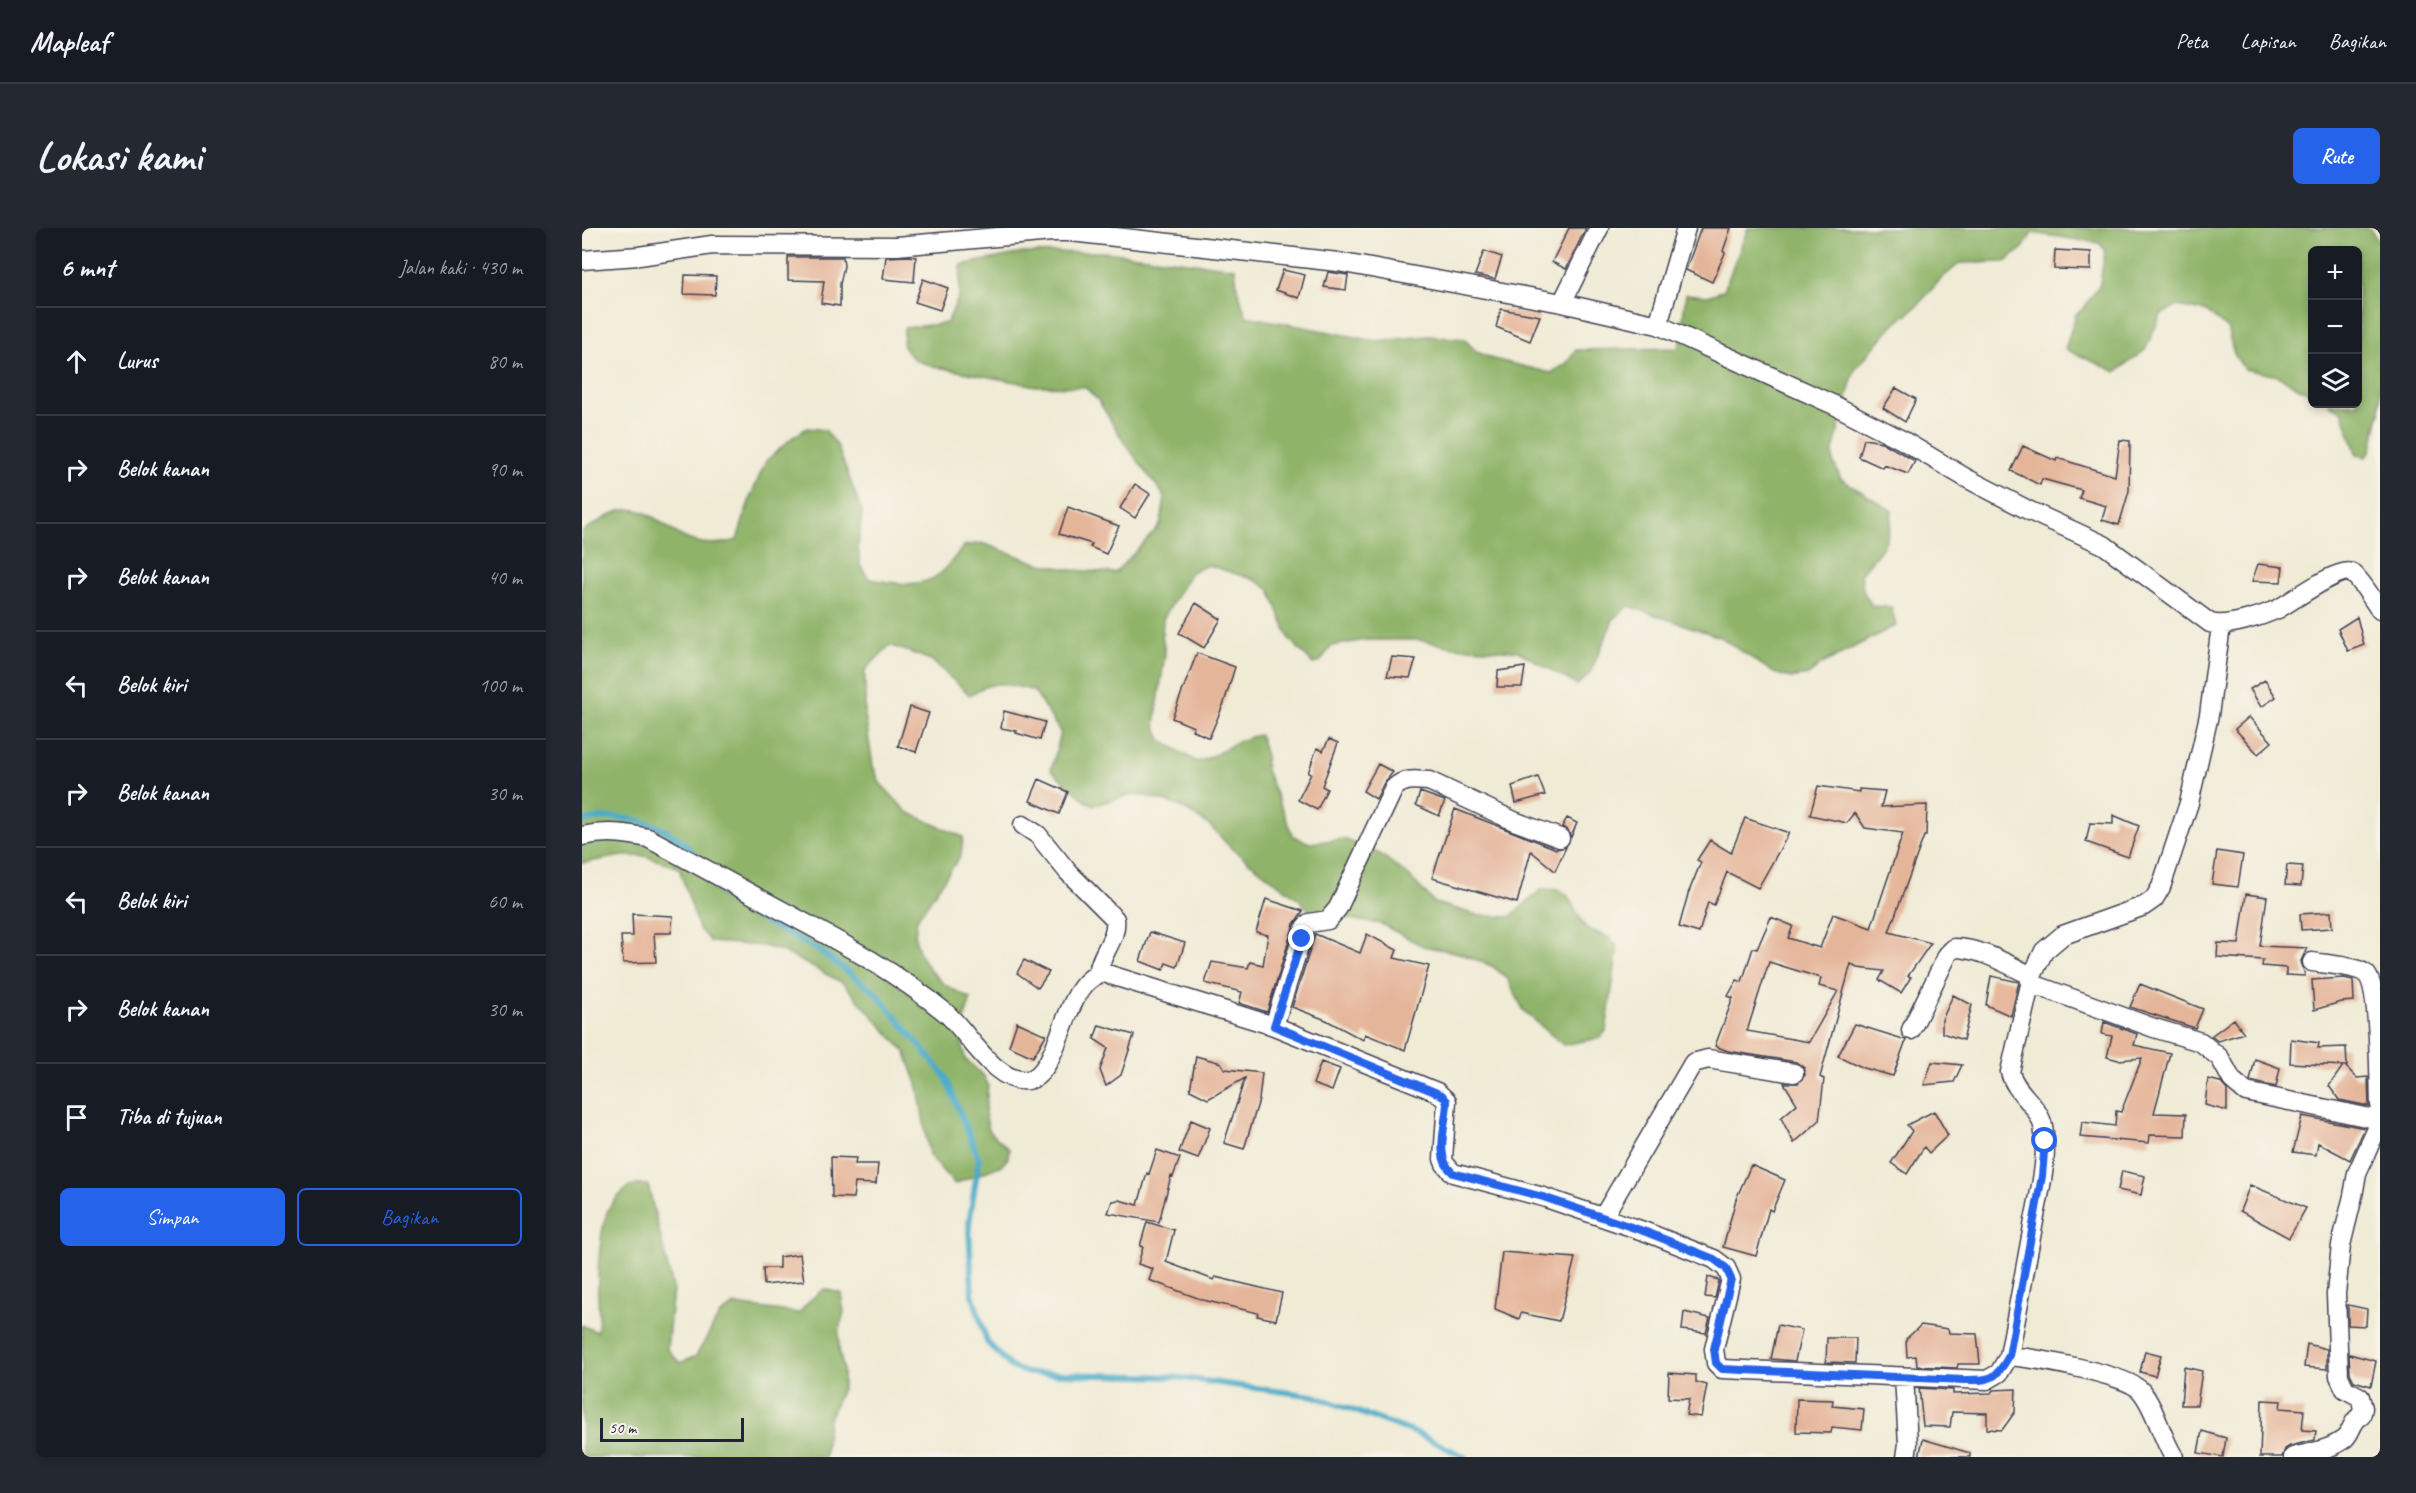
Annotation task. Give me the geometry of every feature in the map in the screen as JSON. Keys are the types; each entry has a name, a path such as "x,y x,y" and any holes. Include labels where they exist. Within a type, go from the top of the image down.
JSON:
{"street":[{"path":"1562,303 1599,228"},
{"path":"1658,326 1686,228"},
{"path":"582,260 639,256 712,244 897,246 1071,232 1338,262 1562,303 1658,326 1834,405 2019,505 2104,545 2205,620 2221,626 2276,610 2334,575 2345,572 2354,575 2380,610"},
{"path":"1098,974 1111,974 1274,1026 1442,1095 1447,1101 1443,1159 1453,1173 1543,1197 1714,1259 1726,1268 1731,1279 1714,1349 1716,1363 1722,1369 1987,1380 1999,1373 2009,1356 2042,1176 2045,1141 2041,1118 2035,1107 2014,1083 2010,1072 2031,979 2044,951 2063,934 2145,906 2154,899 2161,887 2189,803 2208,715 2221,626"},
{"path":"1274,1026 1305,927 1329,920 1338,908 1394,788 1400,783 1414,779 1429,781 1514,821 1560,838"},
{"path":"582,836 603,831 622,832 648,838 868,957 918,991 949,1016 993,1065 1014,1079 1030,1080 1041,1073 1054,1050 1066,1018 1084,986 1098,974 1101,961 1114,932 1114,919 1068,872 1038,836 1023,825"},
{"path":"1911,1030 1948,954 1954,948 1965,948 1983,953 2031,979 2154,1028 2201,1042 2220,1058 2232,1080 2246,1092 2380,1121 2357,1173 2354,1196 2341,1245 2336,1294 2339,1376 2345,1389 2360,1397 2363,1412 2356,1419 2346,1438 2324,1449 2293,1457"},
{"path":"2312,962 2362,971 2370,979 2380,1043 2378,1064 2380,1105"},
{"path":"1603,1217 1693,1063 1708,1059 1794,1072"},
{"path":"2009,1356 2053,1363 2132,1383 2146,1398 2174,1457"},
{"path":"1904,1377 1908,1444 1906,1457"}],"green space":[{"path":"1748,228 2369,228 2380,243 2380,414 2372,448 2366,457 2357,455 2342,411 2336,408 2362,408 2362,246 2308,246 2308,393 2278,376 2244,369 2234,354 2227,328 2205,311 2176,306 2161,315 2145,350 2116,372 2065,349 2076,314 2084,308 2100,284 2105,250 2099,243 2032,233 2023,248 2005,262 1960,263 1941,279 1916,307 1892,326 1854,371 1833,451 1833,461 1841,479 1892,511 1887,538 1861,573 1863,591 1872,606 1891,607 1896,625 1822,664 1808,675 1791,678 1774,673 1720,637 1629,606 1614,618 1590,673 1577,685 1518,651 1453,647 1419,640 1366,640 1331,646 1321,661 1313,664 1289,638 1270,590 1255,580 1208,565 1191,572 1163,619 1162,636 1165,653 1155,724 1161,740 1197,762 1242,740 1260,735 1265,753 1266,770 1293,836 1310,843 1344,839 1380,854 1409,876 1435,903 1477,915 1510,917 1542,889 1560,890 1567,895 1586,928 1610,938 1616,945 1617,954 1606,1031 1600,1038 1563,1045 1524,1011 1507,978 1492,966 1459,953 1423,946 1381,924 1311,913 1300,900 1233,850 1209,825 1180,806 1146,796 1129,795 1095,805 1087,802 1051,770 1061,733 1034,691 994,684 970,695 931,660 890,645 865,670 865,715 873,766 880,783 907,812 963,837 961,855 917,919 915,937 920,955 931,971 945,985 971,999 960,1031 965,1059 984,1076 988,1085 985,1113 989,1131 1009,1149 1008,1158 1002,1165 954,1184 929,1155 918,1087 906,1053 843,983 782,951 763,946 711,942 699,929 679,868 645,856 622,856 582,863 582,532 602,519 619,511 638,510 693,541 712,544 737,540 751,495 766,461 807,428 825,430 837,445 862,512 858,547 860,565 869,579 907,584 926,581 942,572 964,546 982,543 1037,563 1072,570 1115,573 1161,523 1165,497 1126,445 1098,400 1085,387 1036,386 932,366 915,360 903,347 904,328 947,323 959,296 961,265 1023,253 1105,252 1235,268 1237,287 1246,316 1376,341 1429,336 1464,339 1477,352 1493,359 1551,373 1566,364 1576,350 1679,348 1686,294 1708,296 1724,290"},
{"path":"631,1185 648,1185 673,1288 667,1349 680,1363 696,1356 720,1314 735,1305 799,1313 824,1289 841,1293 844,1312 839,1330 839,1349 843,1368 843,1386 828,1421 825,1457 582,1457 582,1325 597,1332 599,1263 603,1226 611,1204"}],"building":[{"path":"1569,228 1586,228 1566,269 1552,262"},
{"path":"1701,228 1731,228 1723,251 1725,253 1712,282 1686,270"},
{"path":"2055,250 2091,252 2091,270 2054,269"},
{"path":"1484,251 1502,257 1495,279 1475,275"},
{"path":"788,257 843,257 840,306 821,303 824,281 788,280"},
{"path":"886,257 916,257 914,282 883,279"},
{"path":"1283,270 1305,275 1299,298 1276,290"},
{"path":"1328,272 1348,275 1346,290 1324,287"},
{"path":"685,275 716,276 715,295 684,294"},
{"path":"923,279 948,288 940,310 915,302"},
{"path":"1501,309 1540,316 1530,341 1496,327"},
{"path":"1896,388 1916,399 1905,422 1883,408"},
{"path":"1864,439 1882,442 1915,461 1908,474 1884,465 1883,468 1859,457"},
{"path":"2120,440 2130,441 2129,491 2119,525 2102,520 2106,506 2079,498 2082,490 2042,479 2040,485 2011,471 2023,446 2056,461 2057,458 2115,476"},
{"path":"1135,484 1150,494 1135,518 1120,508"},
{"path":"1068,507 1119,526 1106,554 1090,547 1092,544 1059,534"},
{"path":"2258,564 2283,567 2281,582 2252,581"},
{"path":"1196,603 1221,619 1204,648 1179,633"},
{"path":"2357,617 2364,645 2348,651 2338,629"},
{"path":"1197,653 1235,667 1224,703 1209,738 1192,730 1194,727 1172,718"},
{"path":"1392,657 1416,659 1410,678 1387,676"},
{"path":"1525,667 1522,687 1497,687 1498,671"},
{"path":"2265,680 2276,697 2261,707 2250,689"},
{"path":"910,707 929,713 916,752 898,746"},
{"path":"1004,711 1045,722 1040,740 1016,733 1017,731 1001,728"},
{"path":"2249,717 2272,742 2258,754 2235,729"},
{"path":"1329,739 1338,743 1322,786 1327,789 1317,810 1298,800 1311,774 1308,773 1317,748 1323,751"},
{"path":"1378,764 1393,772 1376,799 1363,791"},
{"path":"1538,777 1545,795 1516,803 1512,786"},
{"path":"1039,779 1068,792 1059,814 1030,801"},
{"path":"1818,786 1859,792 1859,789 1885,791 1881,807 1927,805 1926,836 1924,836 1889,932 1931,943 1908,976 1911,977 1901,993 1879,980 1884,971 1858,968 1851,964 1820,1077 1824,1079 1819,1121 1794,1143 1781,1118 1797,1104 1784,1083 1798,1083 1805,1075 1804,1068 1796,1062 1728,1051 1715,1046 1733,998 1728,996 1737,980 1742,982 1753,948 1757,949 1771,917 1793,926 1788,938 1820,948 1833,914 1871,928 1903,833 1865,828 1855,813 1847,823 1810,815","holes":["1769,962 1821,978 1819,986 1838,991 1809,1042 1747,1031"]},
{"path":"1420,792 1445,801 1439,816 1416,805"},
{"path":"1455,809 1556,849 1566,847 1555,871 1531,851 1517,903 1432,878"},
{"path":"2113,815 2139,826 2128,857 2086,842 2090,823 2113,824"},
{"path":"1567,818 1577,823 1571,837 1568,830 1562,827"},
{"path":"1745,818 1789,833 1758,888 1727,872 1714,905 1708,902 1699,933 1679,927 1688,894 1701,862 1697,860 1710,840 1731,853"},
{"path":"2217,851 2243,855 2238,887 2212,884"},
{"path":"2287,865 2303,866 2301,886 2285,885"},
{"path":"2246,894 2267,897 2260,946 2307,948 2301,961 2305,976 2286,975 2286,968 2262,966 2263,960 2217,957 2218,943 2239,944"},
{"path":"1266,899 1303,911 1294,924 1267,1012 1239,1003 1242,992 1205,983 1212,962 1248,968 1250,962 1263,965 1268,935 1256,932"},
{"path":"2331,912 2332,928 2301,930 2300,914"},
{"path":"632,914 673,916 671,933 654,933 656,962 623,963 621,936 633,936"},
{"path":"1150,932 1185,943 1177,967 1166,963 1163,970 1140,961"},
{"path":"1315,934 1360,953 1367,934 1397,950 1394,958 1429,966 1405,1050 1365,1034 1363,1040 1326,1020 1292,1007"},
{"path":"1024,960 1049,972 1038,988 1017,973"},
{"path":"1991,976 2019,982 2011,1016 1986,1005"},
{"path":"2344,978 2353,980 2354,1001 2341,1002 2314,1010 2312,980"},
{"path":"2140,984 2203,1009 2195,1028 2130,1007"},
{"path":"1953,995 1972,1005 1963,1040 1942,1033 1942,1020"},
{"path":"2234,1019 2244,1033 2218,1041 2211,1036"},
{"path":"1017,1022 1046,1035 1033,1057 1009,1046"},
{"path":"2104,1022 2137,1034 2134,1045 2170,1053 2154,1113 2186,1114 2185,1136 2150,1135 2149,1143 2080,1137 2082,1122 2115,1126 2116,1111 2121,1112 2142,1058 2118,1060 2107,1057 2112,1036 2102,1034"},
{"path":"1855,1024 1906,1040 1893,1076 1864,1068 1838,1056"},
{"path":"1099,1025 1134,1035 1121,1075 1106,1086 1100,1070 1108,1048 1094,1039"},
{"path":"2291,1039 2319,1043 2318,1048 2346,1047 2347,1066 2345,1066 2357,1078 2368,1077 2369,1106 2339,1100 2329,1086 2343,1066 2290,1063"},
{"path":"1196,1056 1221,1063 1225,1069 1262,1073 1259,1100 1244,1149 1224,1143 1245,1078 1208,1099 1190,1090"},
{"path":"2255,1059 2280,1068 2276,1087 2250,1081"},
{"path":"1321,1062 1340,1069 1332,1091 1313,1084"},
{"path":"1932,1062 1962,1065 1954,1082 1924,1085"},
{"path":"2208,1079 2220,1082 2227,1090 2227,1111 2205,1105"},
{"path":"1934,1111 1948,1135 1929,1153 1924,1147 1907,1174 1891,1163 1912,1131 1907,1125"},
{"path":"2302,1116 2365,1128 2350,1160 2318,1143 2316,1155 2293,1152"},
{"path":"1191,1120 1210,1128 1198,1159 1179,1152"},
{"path":"1157,1150 1180,1158 1173,1177 1171,1176 1159,1222 1108,1213 1112,1201 1119,1200 1138,1205 1147,1173 1149,1174"},
{"path":"831,1157 856,1158 855,1164 878,1164 876,1184 855,1183 853,1198 832,1197"},
{"path":"1751,1165 1785,1180 1772,1211 1769,1209 1756,1256 1723,1247 1736,1199"},
{"path":"2122,1171 2145,1176 2141,1195 2118,1190"},
{"path":"2250,1185 2306,1208 2289,1238 2240,1211"},
{"path":"1147,1222 1174,1230 1166,1262 1214,1280 1215,1277 1282,1293 1276,1320 1257,1316 1258,1313 1203,1300 1149,1280 1153,1269 1138,1264 1143,1247 1140,1246"},
{"path":"1502,1252 1575,1258 1559,1321 1521,1313 1519,1319 1495,1309"},
{"path":"800,1254 804,1281 764,1285 763,1268 779,1268 779,1257"},
{"path":"1708,1277 1719,1280 1715,1298 1705,1297"},
{"path":"2348,1305 2367,1309 2366,1326 2348,1325"},
{"path":"1684,1312 1710,1318 1706,1333 1682,1330"},
{"path":"1778,1325 1802,1330 1795,1361 1771,1359"},
{"path":"1921,1325 1948,1329 1949,1333 1977,1334 1980,1364 1958,1364 1957,1368 1917,1366 1916,1356 1907,1357 1906,1339"},
{"path":"1827,1338 1856,1338 1855,1363 1826,1362"},
{"path":"2307,1344 2327,1349 2327,1369 2304,1367"},
{"path":"2145,1351 2161,1355 2155,1376 2140,1372"},
{"path":"2349,1354 2376,1361 2371,1386 2354,1381 2350,1373"},
{"path":"2184,1367 2202,1371 2197,1405 2181,1405"},
{"path":"1669,1373 1696,1375 1696,1382 1707,1385 1701,1417 1686,1415 1689,1399 1668,1398"},
{"path":"1919,1388 1953,1390 1953,1394 1991,1393 1993,1390 2016,1389 2015,1412 2002,1430 1987,1429 1987,1413 1952,1412 1950,1427 1923,1426"},
{"path":"1797,1399 1833,1400 1832,1406 1864,1409 1862,1430 1832,1427 1831,1433 1796,1432"},
{"path":"2262,1400 2281,1401 2280,1408 2304,1410 2302,1430 2316,1431 2315,1440 2290,1446 2285,1449 2282,1457 2260,1457"},
{"path":"2202,1431 2226,1438 2223,1457 2198,1453"},
{"path":"1923,1439 1970,1453 1970,1457 1919,1457"}],"waterway":[{"path":"582,822 613,818 645,822 674,836 697,858"},
{"path":"711,879 736,906 820,951 876,993 945,1076 979,1159 969,1224 972,1293 987,1342 1011,1367 1028,1373 1174,1377 1314,1396 1416,1433 1465,1457"}],"route":[{"path":"1302,939 1274,1026 1442,1095 1447,1101 1443,1159 1453,1173 1464,1178 1543,1197 1646,1232 1701,1253 1722,1264 1731,1279 1714,1349 1716,1363 1722,1369 1964,1380 1994,1378 2009,1356 2042,1176 2045,1141"}]}
